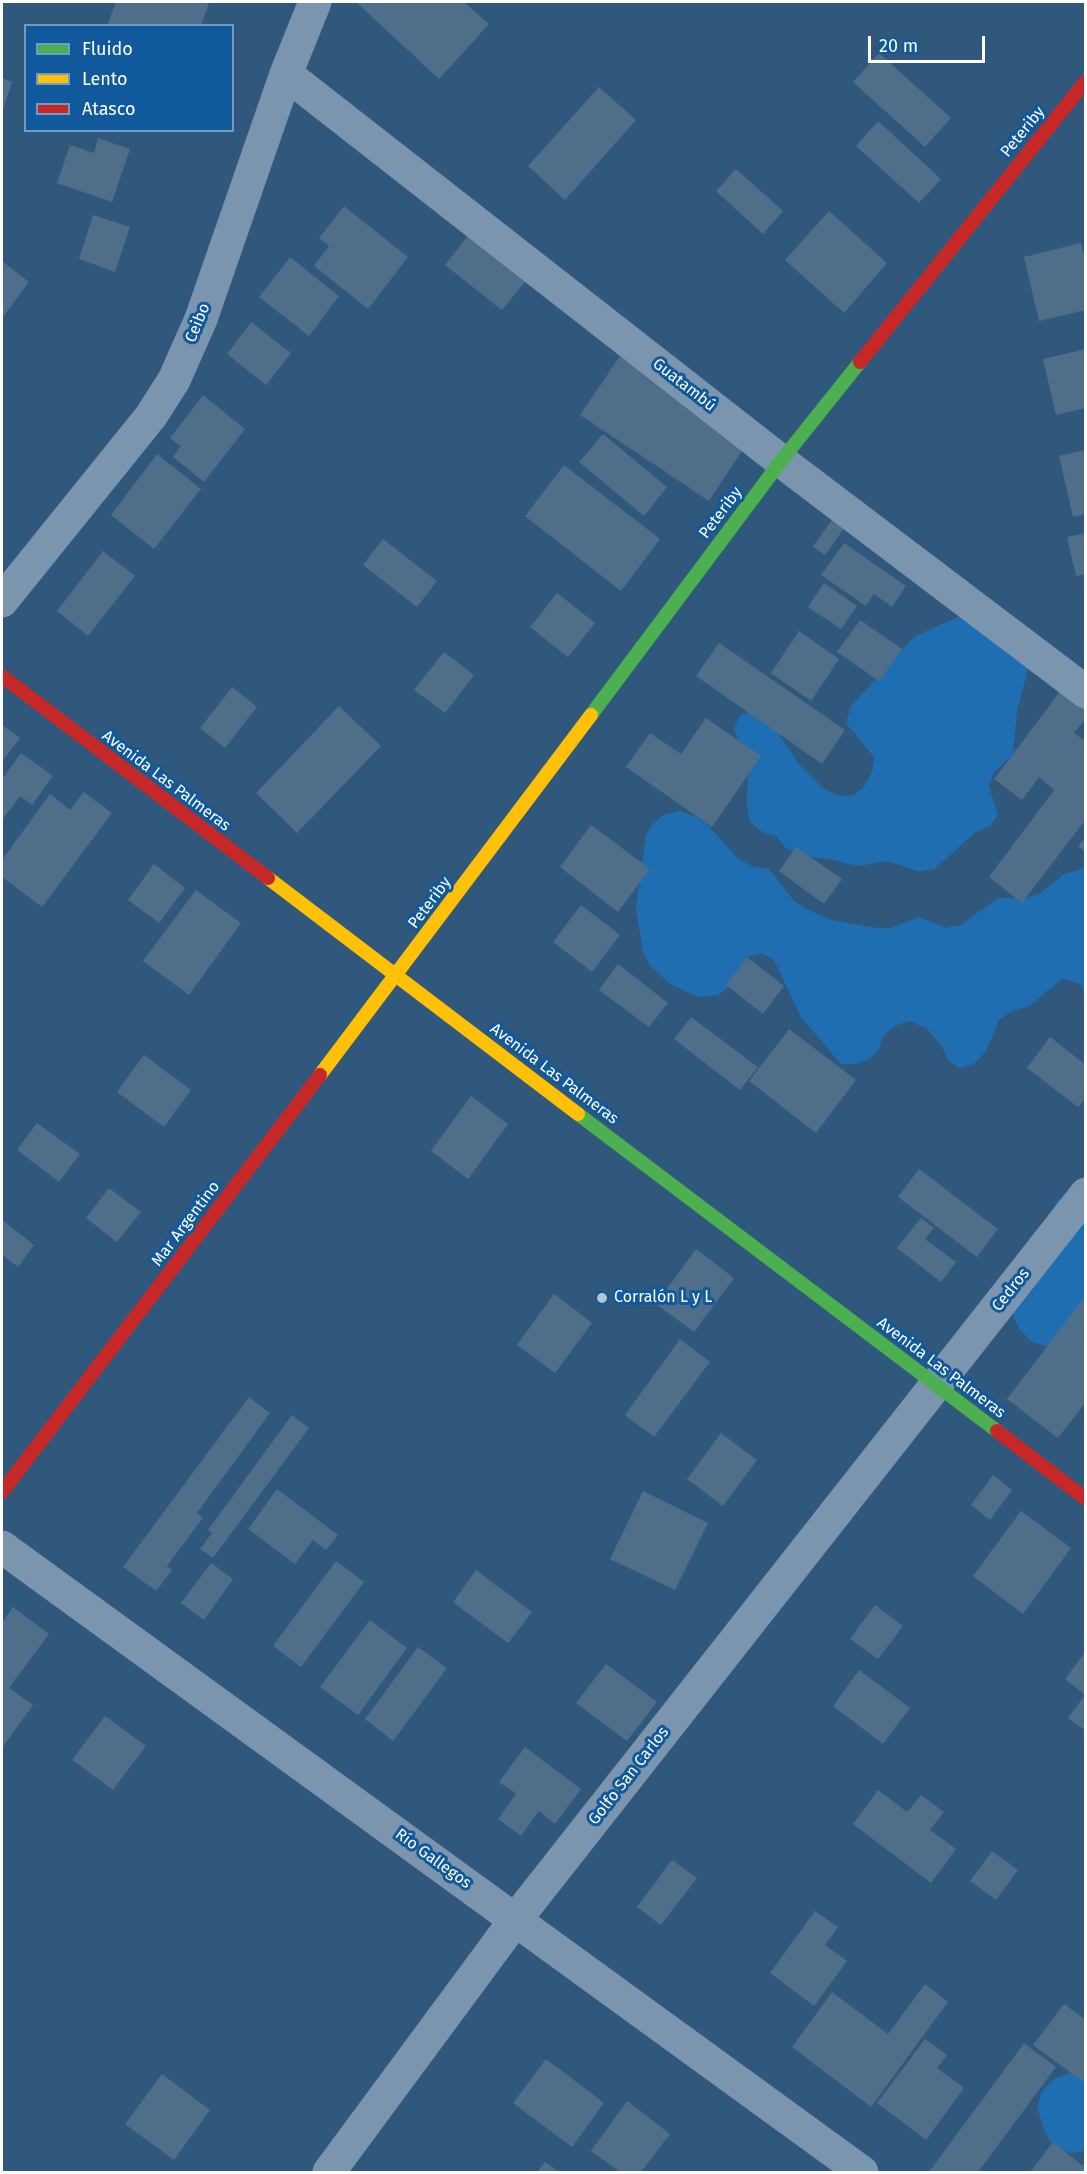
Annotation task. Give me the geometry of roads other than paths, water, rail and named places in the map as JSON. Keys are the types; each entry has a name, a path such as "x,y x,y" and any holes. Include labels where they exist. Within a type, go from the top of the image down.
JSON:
{"street":[{"name":"Ceibo","path":"2,601 151,416 174,380 201,319 286,74 315,2"},
{"name":"Guatambú","path":"286,74 781,461 1086,692"},
{"name":"Peteriby","path":"396,976 781,461 1086,81"},
{"name":"Avenida Las Palmeras","path":"2,676 1086,1499"},
{"name":"Mar Argentino","path":"2,1492 396,976"},
{"name":"Cedros","path":"937,1386 1086,1194"},
{"name":"Golfo San Carlos","path":"330,2172 516,1919 937,1386"},
{"name":"Río Gallegos","path":"2,1547 862,2172"}],"place":[{"name":"Corralón L y L","path":"602,1298"}]}
